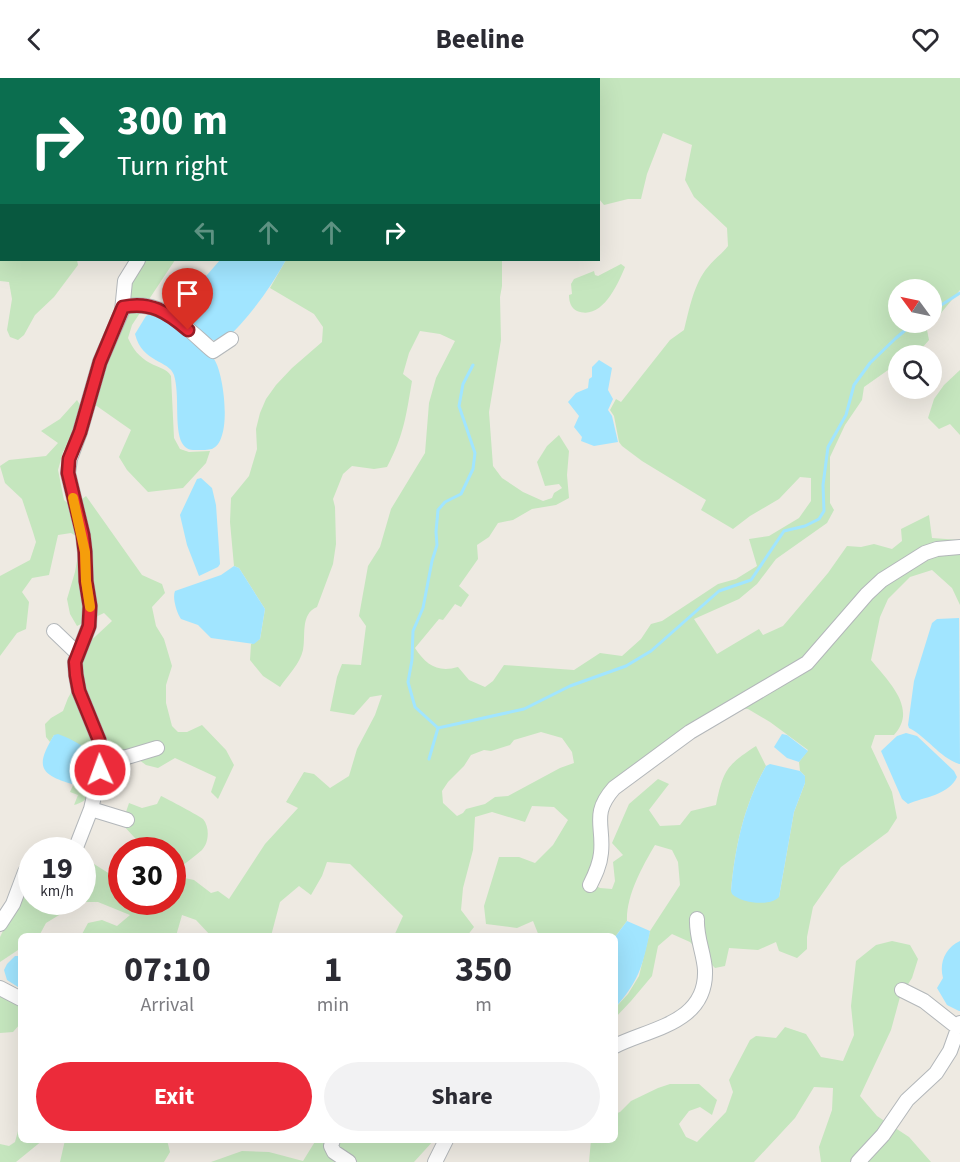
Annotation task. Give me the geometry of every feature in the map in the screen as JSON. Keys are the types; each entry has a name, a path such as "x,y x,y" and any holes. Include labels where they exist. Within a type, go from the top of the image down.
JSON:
{"street":[{"path":"80,837 92,809 100,760 96,727 79,691 75,662 89,626 90,606 83,535 68,473 69,459 80,432 100,362 123,307 125,281 137,261"},
{"path":"123,307 141,304 164,311 213,351 231,339"},
{"path":"590,885 600,864 602,851 600,814 605,799 614,788 690,732 807,663 882,580 925,553 937,549 960,548"},
{"path":"54,631 78,654"},
{"path":"100,760 127,757 157,748"},
{"path":"92,809 127,820"},
{"path":"0,924 13,904 18,891"},
{"path":"618,1045 673,1022 693,1007 699,998 705,973 696,929 697,919"},
{"path":"0,988 18,997"},
{"path":"858,1162 883,1135 907,1100 936,1073 950,1051 959,1025 924,1000 902,990"},
{"path":"332,1143 334,1152 349,1162"},
{"path":"435,1162 444,1143"}],"green space":[{"path":"600,78 960,78 960,290 942,312 942,279 888,279 888,333 928,333 929,340 925,345 888,345 888,370 864,387 862,400 845,425 830,457 830,503 834,510 827,523 776,559 757,584 739,599 694,619 717,654 759,629 763,635 783,626 828,573 847,546 861,547 874,544 892,549 902,541 901,529 929,515 932,538 960,540 960,605 952,588 932,570 910,577 888,599 880,617 871,660 893,687 902,706 903,715 901,725 894,735 875,735 871,747 892,792 897,818 888,832 841,867 813,907 807,949 797,958 779,951 776,942 758,950 729,948 725,966 715,968 690,942 672,934 658,946 652,976 618,1015 618,1005 639,976 650,931 680,885 678,862 672,850 655,845 632,892 627,921 618,933 538,933 533,921 517,928 486,924 484,906 499,857 519,857 535,863 553,845 568,820 554,807 532,806 525,822 492,812 475,817 473,850 463,888 461,910 474,927 469,933 395,933 403,916 350,864 327,862 311,895 299,886 280,902 272,933 208,933 196,920 182,915 186,915 186,878 194,880 211,893 218,891 229,899 265,844 298,808 286,802 304,772 314,774 330,788 349,776 357,749 375,715 382,695 370,697 354,715 330,711 342,664 361,665 366,626 359,616 368,566 380,547 391,509 425,453 429,403 436,378 455,341 440,334 420,331 409,353 403,374 412,381 401,435 393,456 387,467 374,469 352,466 343,474 333,499 336,544 333,564 317,607 312,610 306,620 304,644 297,665 280,687 263,676 250,660 251,644 260,639 265,609 239,568 234,566 230,522 231,498 249,476 257,449 256,429 266,399 292,368 322,342 323,327 314,314 270,288 285,261 502,261 501,340 489,412 493,466 502,478 523,492 543,501 552,498 554,493 562,488 559,484 545,486 537,462 547,446 559,435 569,451 567,475 569,498 556,505 532,509 513,520 498,523 489,537 477,545 478,559 459,586 469,595 461,607 455,604 443,620 439,619 415,648 433,666 444,669 458,667 469,680 485,687 493,681 504,665 574,670 600,653 622,656 641,639 651,624 662,621 718,584 736,579 757,566 749,539 769,536 799,518 811,501 811,478 800,477 779,499 733,529 701,510 706,500 642,461 619,442 614,416 610,410 616,399 621,402 670,340 684,330 693,297 703,273 728,246 727,228 694,197 685,180 692,145 663,133 647,174 641,199 628,199 604,205 600,200","holes":["733,708 748,709 808,750 799,762 800,771 805,776 805,783 794,812 779,897 731,891 735,858 746,811 766,766 756,746 738,758 728,769 721,784 716,805 691,811 680,825 660,826 649,810 669,784 658,779 629,804 612,843 623,855 613,862 615,881 612,889 600,888 589,882 594,867 602,797","541,732 562,738 572,752 574,763 508,796 495,797 485,804 466,809 457,816 443,803 442,791 471,755 510,745 514,740"]},
{"path":"0,261 77,261 78,265 54,297 35,315 24,335 18,340 10,337 7,330 12,299 9,282 0,281"},
{"path":"144,261 174,261 132,325 128,338 143,358 165,370 171,376 174,438 180,449 189,452 210,451 206,463 183,488 148,492 127,470 119,457 131,430 91,402 129,281"},
{"path":"621,264 625,267 622,274 608,299 601,306 586,313 573,308 569,295 572,294 571,284 574,279 594,271 598,276"},
{"path":"960,370 960,435 950,424 939,429 928,418 934,399 942,399 944,385"},
{"path":"77,400 82,408 72,438 63,452 58,470 64,500 72,507 86,496 142,575 162,584 165,593 152,607 156,626 164,639 172,666 166,685 166,703 172,726 178,732 187,732 202,725 226,750 234,765 218,799 211,792 216,777 175,758 158,768 146,765 131,754 108,757 92,793 74,805 78,795 70,792 75,781 54,735 50,742 46,737 45,724 63,711 80,677 78,662 84,647 112,621 104,613 77,626 70,614 67,599 81,539 71,533 58,535 49,575 32,578 22,592 29,602 26,629 17,633 0,656 0,576 30,560 36,542 22,499 5,483 0,466 9,460 46,456 58,443 41,431 60,419"},
{"path":"161,796 203,819 208,830 207,839 199,853 186,863 186,837 134,837 122,824 129,803 142,808 157,804"},
{"path":"96,865 108,873 108,906 96,902"},
{"path":"18,900 18,915 59,915 46,923 41,933 18,933 18,950 0,962 0,937"},
{"path":"130,915 182,915 177,933 83,933 88,923 102,920 117,926"},
{"path":"892,941 910,945 918,959 912,978 900,997 891,1030 860,1096 877,1116 909,1137 931,1162 821,1162 819,1147 832,1110 833,1088 814,1087 795,1118 754,1162 589,1162 591,1143 618,1143 618,1113 631,1101 670,1084 699,1084 717,1100 712,1115 700,1107 689,1111 679,1124 686,1137 697,1142 726,1112 733,1092 729,1080 750,1040 756,1036 776,1038 785,1027 806,1034 821,1057 843,1061 854,1035 851,1006 856,961 876,945"},
{"path":"0,987 18,1000 18,1026 13,1032 0,1033"},
{"path":"18,1131 18,1143 39,1143 16,1162 0,1162 0,1144 9,1146 15,1142"},
{"path":"64,1143 168,1143 170,1152 164,1162 60,1162"},
{"path":"314,1143 431,1143 414,1162 211,1162 242,1151 269,1152 303,1161"}],"water":[{"path":"219,261 285,261 258,303 223,342 211,339 198,331 180,309"},
{"path":"152,313 161,316 203,348 214,359 218,367 225,406 224,421 223,434 219,443 212,449 191,450 182,443 178,429 174,375 167,366 143,351 135,334 146,316"},
{"path":"599,360 612,368 608,390 613,399 608,410 612,416 618,442 594,446 581,441 582,437 574,427 579,416 568,402 576,393 588,388 589,379 592,377 592,367"},
{"path":"201,478 212,488 216,505 220,564 199,576 187,545 180,515 197,479"},
{"path":"234,566 239,568 265,609 260,639 254,644 211,638 198,625 181,619 175,605 175,591 221,575"},
{"path":"959,618 960,764 945,757 908,725 914,681 932,623 937,619"},
{"path":"906,733 917,736 954,771 957,777 942,792 908,804 902,799 881,751 897,736"},
{"path":"58,734 77,743 87,751 86,758 72,784 52,776 44,767 44,754 54,735"},
{"path":"782,734 787,735 808,751 799,762 787,758 774,747"},
{"path":"770,764 800,771 805,776 805,783 794,812 779,897 769,902 756,903 742,900 731,891 738,842 746,811 758,781 766,766"},
{"path":"627,921 650,931 639,972 618,1004 618,933"},
{"path":"960,941 959,1011 947,1005 937,988 943,978 944,956"},
{"path":"18,956 18,987 7,980 4,970 7,964"}],"waterway":[{"path":"942,305 960,293"},
{"path":"438,728 524,709 570,686 626,666 651,651 719,591 751,580 784,531 805,526 819,519 824,511 823,485 828,447 846,415 854,385 870,363 902,333"},
{"path":"429,759 438,728 415,707 408,682 412,660 413,631 423,608 437,545 438,510 445,502 461,494 473,469 475,453 459,406 463,384 473,365"}],"slow traffic":[{"path":"73,498 83,535 90,607"}],"route":[{"path":"100,770 96,727 79,691 75,662 89,626 90,606 83,535 68,473 69,459 80,432 100,362 123,307 141,304 155,307 164,311 188,330"}]}
